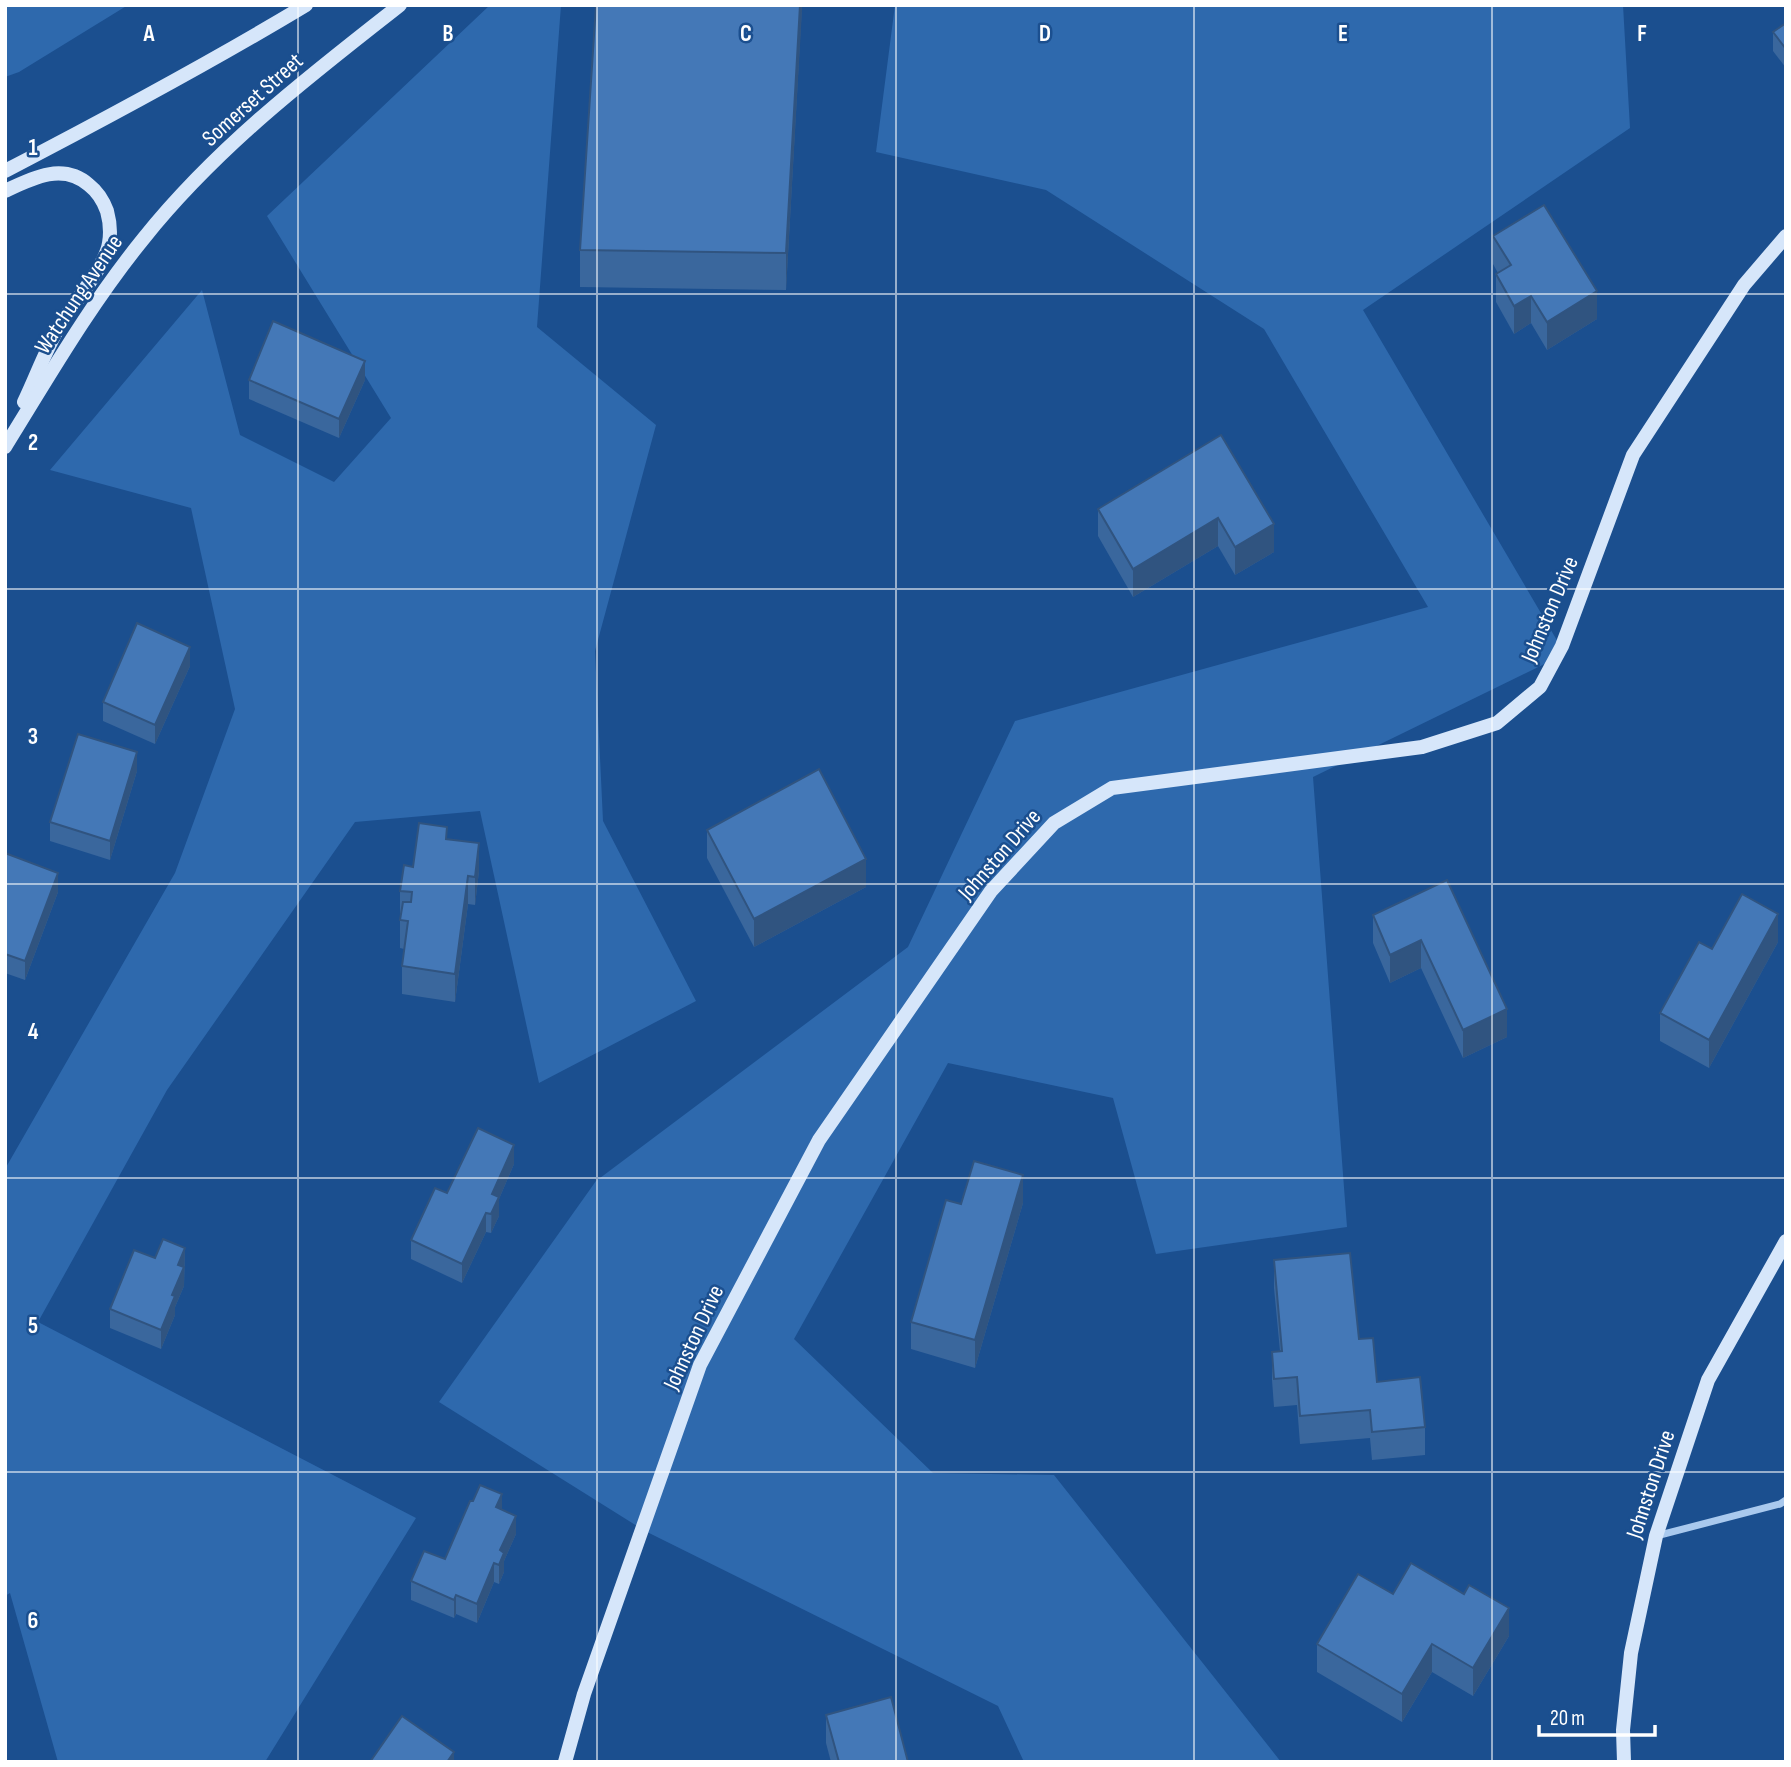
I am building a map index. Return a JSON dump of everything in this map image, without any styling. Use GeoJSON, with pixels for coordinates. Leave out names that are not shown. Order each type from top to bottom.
{"type":"FeatureCollection","features":[{"type":"Feature","properties":{"kind":"street","name":"Somerset Street"},"geometry":{"type":"LineString","coordinates":[[5,171],[112,116],[244,43],[306,5]]}},
{"type":"Feature","properties":{"kind":"street","name":"Somerset Street"},"geometry":{"type":"LineString","coordinates":[[144,238],[192,184],[230,147],[283,99],[400,5]]}},
{"type":"Feature","properties":{"kind":"street"},"geometry":{"type":"LineString","coordinates":[[5,191],[32,178],[51,173],[82,178],[98,192],[110,225],[109,245],[102,261],[60,326],[5,442]]}},
{"type":"Feature","properties":{"kind":"street","name":"Johnston Drive"},"geometry":{"type":"LineString","coordinates":[[565,1762],[584,1694],[701,1365],[819,1140],[991,891],[1054,823],[1112,788],[1422,747],[1497,723],[1540,687],[1562,646],[1633,455],[1744,285],[1786,236]]}},
{"type":"Feature","properties":{"kind":"street","name":"Watchung Avenue"},"geometry":{"type":"LineString","coordinates":[[5,447],[77,331],[144,238]]}},
{"type":"Feature","properties":{"kind":"street","name":"Johnston Drive"},"geometry":{"type":"LineString","coordinates":[[1624,1762],[1623,1730],[1631,1653],[1656,1536],[1708,1380],[1786,1241]]}},
{"type":"Feature","properties":{"kind":"street"},"geometry":{"type":"LineString","coordinates":[[1656,1536],[1780,1504],[1786,1500]]}},
{"type":"Feature","properties":{"kind":"shaded area"},"geometry":{"type":"Polygon","coordinates":[[[5,5],[128,5],[19,72],[5,77],[5,5]]]}},
{"type":"Feature","properties":{"kind":"shaded area"},"geometry":{"type":"Polygon","coordinates":[[[490,5],[561,5],[537,327],[656,425],[595,651],[603,821],[696,1001],[539,1083],[480,811],[355,822],[167,1090],[38,1322],[416,1518],[265,1762],[58,1762],[10,1593],[5,1596],[5,1169],[175,873],[235,709],[191,508],[50,470],[202,290],[240,435],[334,482],[391,418],[267,216],[490,5]]]}},
{"type":"Feature","properties":{"kind":"shaded area"},"geometry":{"type":"Polygon","coordinates":[[[895,5],[1623,5],[1630,128],[1363,310],[1565,654],[1313,777],[1347,1227],[1156,1254],[1113,1098],[948,1063],[794,1339],[933,1473],[1054,1475],[1281,1762],[1024,1762],[998,1706],[645,1531],[439,1402],[596,1181],[908,947],[1015,721],[1428,607],[1264,329],[1046,190],[876,152],[895,5]]]}},
{"type":"Feature","properties":{"kind":"building"},"geometry":{"type":"Polygon","coordinates":[[[596,5],[800,5],[786,253],[580,250],[596,5]]]}},
{"type":"Feature","properties":{"kind":"building"},"geometry":{"type":"Polygon","coordinates":[[[1786,23],[1786,49],[1773,32],[1786,23]]]}},
{"type":"Feature","properties":{"kind":"building"},"geometry":{"type":"Polygon","coordinates":[[[1544,205],[1597,291],[1547,322],[1531,296],[1514,306],[1496,274],[1511,265],[1493,236],[1544,205]]]}},
{"type":"Feature","properties":{"kind":"building"},"geometry":{"type":"Polygon","coordinates":[[[273,321],[365,361],[339,419],[249,380],[273,321]]]}},
{"type":"Feature","properties":{"kind":"building"},"geometry":{"type":"Polygon","coordinates":[[[1221,435],[1274,524],[1235,547],[1218,518],[1133,569],[1098,509],[1221,435]]]}},
{"type":"Feature","properties":{"kind":"building"},"geometry":{"type":"Polygon","coordinates":[[[137,623],[190,647],[155,725],[103,702],[137,623]]]}},
{"type":"Feature","properties":{"kind":"building"},"geometry":{"type":"Polygon","coordinates":[[[78,734],[137,752],[110,841],[50,822],[78,734]]]}},
{"type":"Feature","properties":{"kind":"building"},"geometry":{"type":"Polygon","coordinates":[[[819,769],[866,859],[754,919],[707,830],[819,769]]]}},
{"type":"Feature","properties":{"kind":"building"},"geometry":{"type":"Polygon","coordinates":[[[419,823],[447,827],[446,839],[479,843],[475,877],[468,876],[455,974],[402,966],[408,921],[400,920],[403,902],[411,902],[412,892],[400,891],[404,865],[413,867],[419,823]]]}},
{"type":"Feature","properties":{"kind":"building"},"geometry":{"type":"Polygon","coordinates":[[[5,853],[58,873],[25,961],[5,954],[5,853]]]}},
{"type":"Feature","properties":{"kind":"building"},"geometry":{"type":"Polygon","coordinates":[[[1447,880],[1507,1009],[1463,1030],[1421,940],[1390,955],[1373,915],[1447,880]]]}},
{"type":"Feature","properties":{"kind":"building"},"geometry":{"type":"Polygon","coordinates":[[[1742,894],[1778,914],[1709,1040],[1660,1013],[1699,942],[1712,949],[1742,894]]]}},
{"type":"Feature","properties":{"kind":"building"},"geometry":{"type":"Polygon","coordinates":[[[478,1128],[514,1145],[492,1194],[499,1197],[491,1214],[486,1213],[462,1264],[411,1240],[435,1188],[447,1193],[478,1128]]]}},
{"type":"Feature","properties":{"kind":"building"},"geometry":{"type":"Polygon","coordinates":[[[974,1161],[1023,1175],[975,1340],[911,1322],[946,1200],[961,1204],[974,1161]]]}},
{"type":"Feature","properties":{"kind":"building"},"geometry":{"type":"Polygon","coordinates":[[[163,1239],[185,1248],[178,1265],[184,1267],[161,1330],[110,1309],[134,1250],[155,1258],[163,1239]]]}},
{"type":"Feature","properties":{"kind":"building"},"geometry":{"type":"Polygon","coordinates":[[[1350,1253],[1359,1339],[1373,1338],[1377,1382],[1420,1377],[1425,1427],[1372,1432],[1370,1410],[1300,1416],[1297,1377],[1274,1379],[1272,1352],[1282,1351],[1274,1260],[1350,1253]]]}},
{"type":"Feature","properties":{"kind":"building"},"geometry":{"type":"Polygon","coordinates":[[[480,1485],[502,1494],[496,1507],[516,1516],[500,1550],[504,1553],[499,1565],[494,1563],[477,1604],[456,1595],[454,1600],[411,1581],[424,1551],[445,1559],[470,1501],[473,1501],[480,1485]]]}},
{"type":"Feature","properties":{"kind":"building"},"geometry":{"type":"Polygon","coordinates":[[[1411,1563],[1464,1594],[1469,1585],[1509,1608],[1473,1668],[1432,1644],[1402,1694],[1317,1644],[1358,1574],[1393,1594],[1411,1563]]]}},
{"type":"Feature","properties":{"kind":"building"},"geometry":{"type":"Polygon","coordinates":[[[891,1697],[908,1762],[839,1762],[826,1715],[891,1697]]]}},
{"type":"Feature","properties":{"kind":"building"},"geometry":{"type":"Polygon","coordinates":[[[402,1716],[454,1752],[447,1762],[370,1762],[402,1716]]]}}]}
